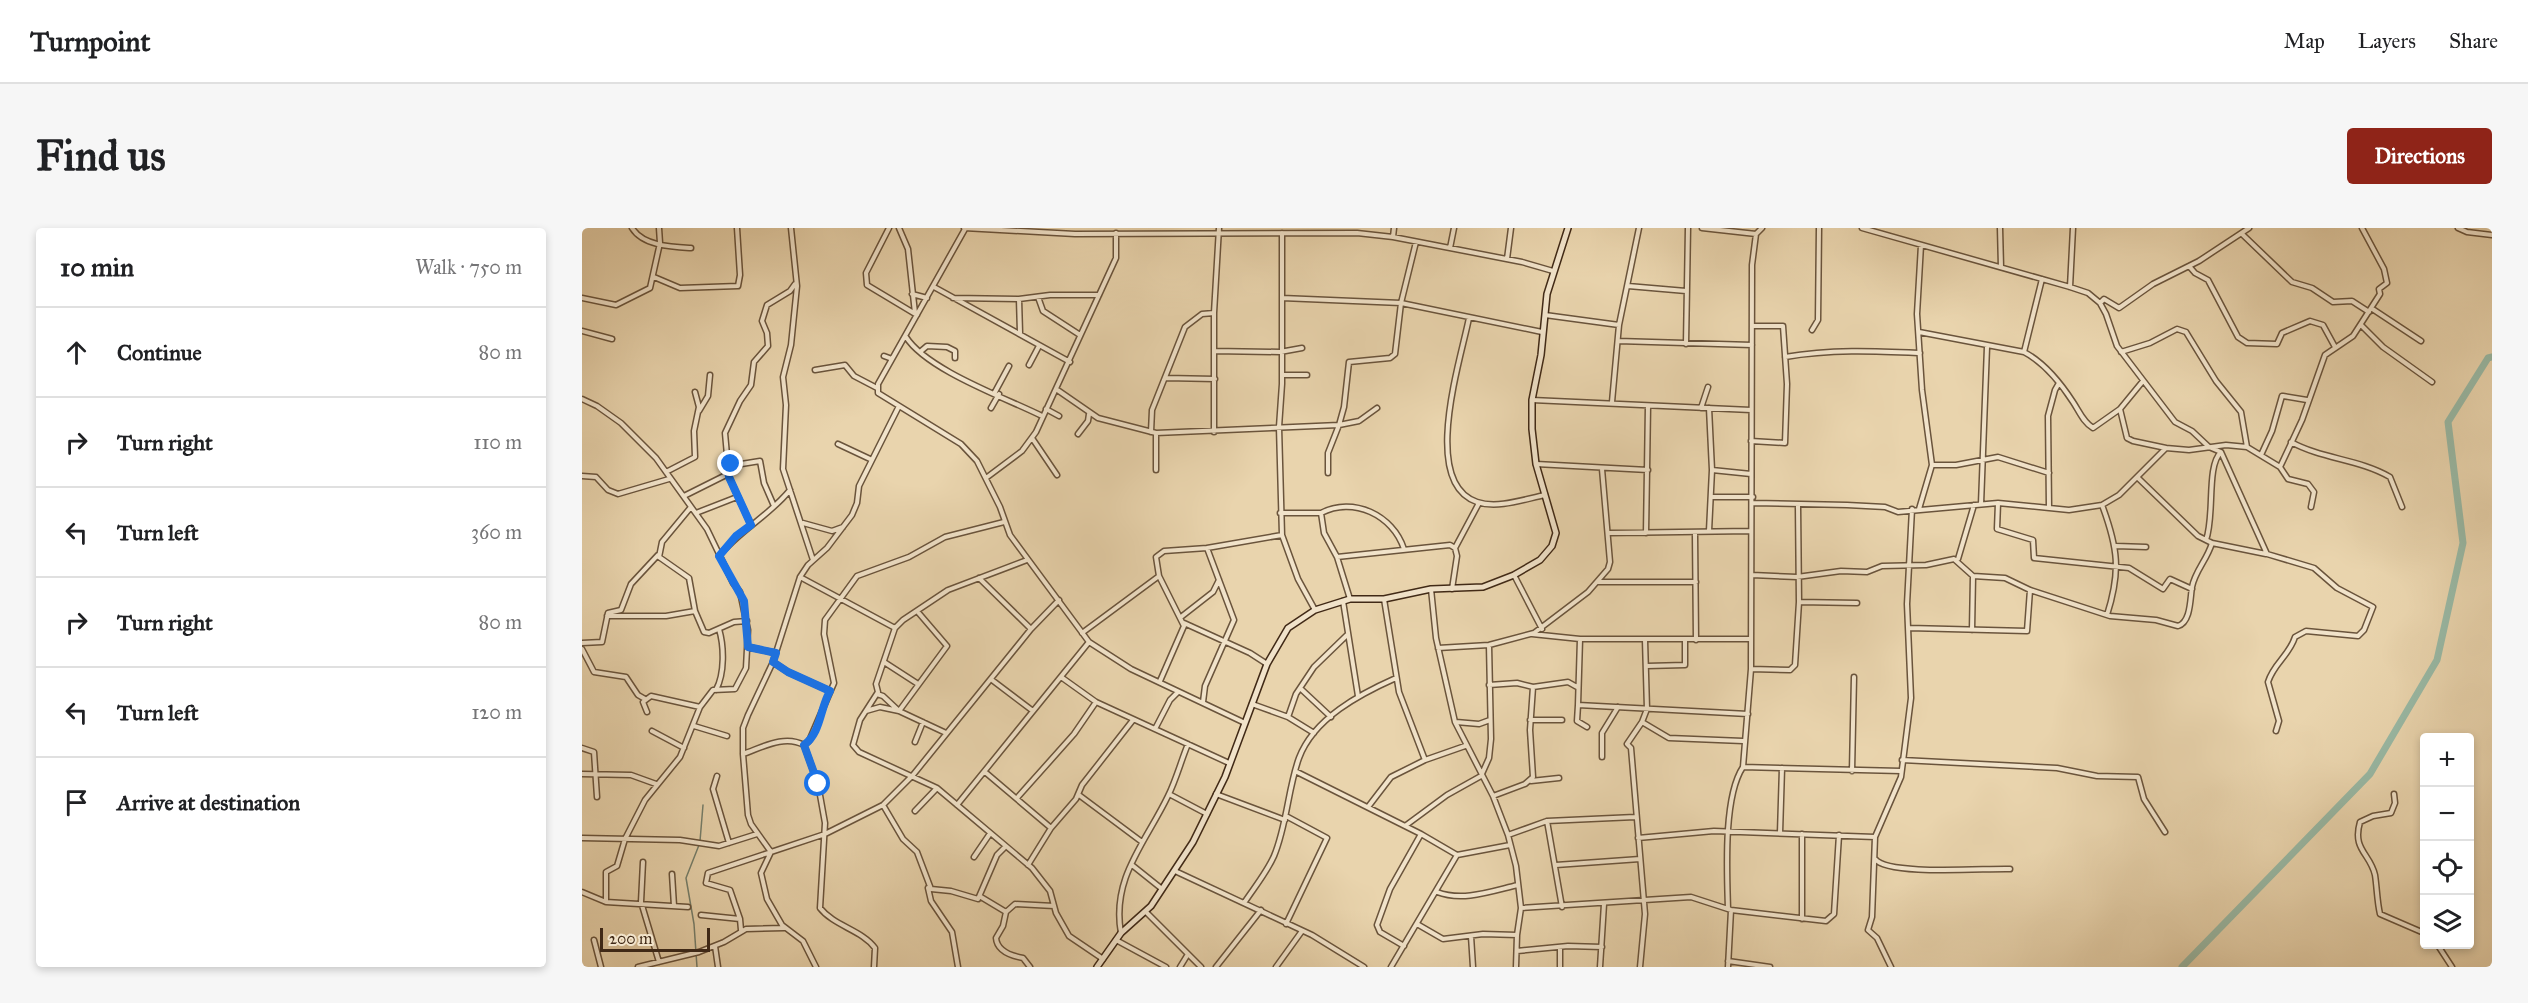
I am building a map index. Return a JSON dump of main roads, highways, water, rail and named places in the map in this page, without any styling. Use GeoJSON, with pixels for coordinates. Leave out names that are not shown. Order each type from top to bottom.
{"type":"FeatureCollection","features":[{"type":"Feature","properties":{"kind":"waterway"},"geometry":{"type":"LineString","coordinates":[[2182,967],[2370,774],[2437,660],[2463,543],[2448,422],[2488,358],[2492,357]]}},
{"type":"Feature","properties":{"kind":"waterway"},"geometry":{"type":"LineString","coordinates":[[700,841],[703,805]]}},
{"type":"Feature","properties":{"kind":"waterway"},"geometry":{"type":"LineString","coordinates":[[697,967],[694,924],[686,878],[699,845]]}}]}
